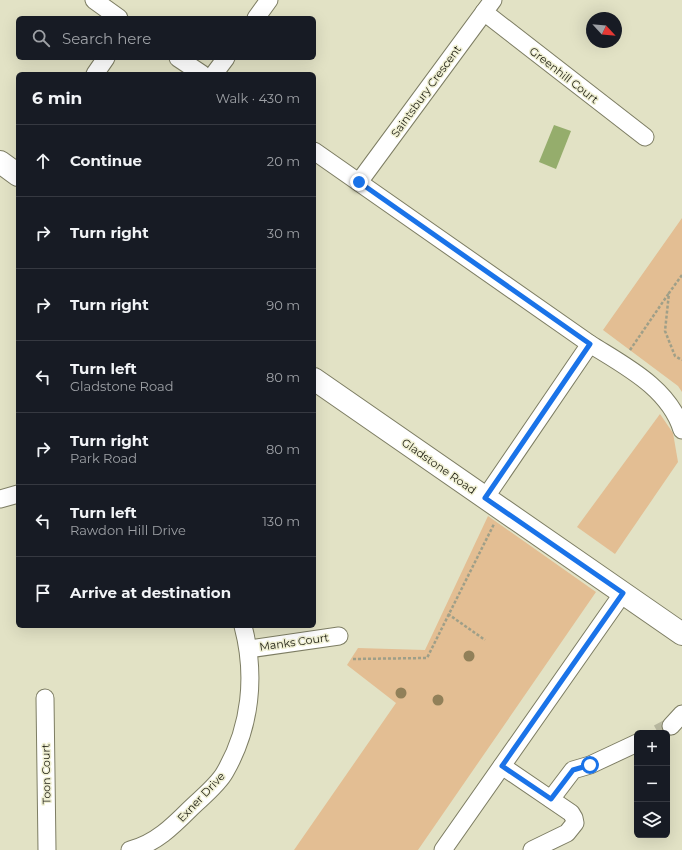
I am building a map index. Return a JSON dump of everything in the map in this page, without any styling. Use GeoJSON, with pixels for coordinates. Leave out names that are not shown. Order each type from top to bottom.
{"type":"FeatureCollection","features":[{"type":"Feature","properties":{"kind":"main road"},"geometry":{"type":"LineString","coordinates":[[0,162],[16,174]]}},
{"type":"Feature","properties":{"kind":"main road","name":"Gladstone Road"},"geometry":{"type":"LineString","coordinates":[[316,380],[682,634]]}},
{"type":"Feature","properties":{"kind":"street"},"geometry":{"type":"LineString","coordinates":[[94,0],[116,16]]}},
{"type":"Feature","properties":{"kind":"street"},"geometry":{"type":"LineString","coordinates":[[257,16],[269,0]]}},
{"type":"Feature","properties":{"kind":"street","name":"Greenhill Court"},"geometry":{"type":"LineString","coordinates":[[488,6],[645,137]]}},
{"type":"Feature","properties":{"kind":"street","name":"Saintsbury Crescent"},"geometry":{"type":"LineString","coordinates":[[359,182],[488,6]]}},
{"type":"Feature","properties":{"kind":"street"},"geometry":{"type":"LineString","coordinates":[[96,72],[105,60]]}},
{"type":"Feature","properties":{"kind":"street"},"geometry":{"type":"LineString","coordinates":[[181,60],[199,72]]}},
{"type":"Feature","properties":{"kind":"street"},"geometry":{"type":"LineString","coordinates":[[216,72],[224,60]]}},
{"type":"Feature","properties":{"kind":"street"},"geometry":{"type":"LineString","coordinates":[[316,152],[661,393],[679,420],[682,430]]}},
{"type":"Feature","properties":{"kind":"street"},"geometry":{"type":"LineString","coordinates":[[485,498],[590,344]]}},
{"type":"Feature","properties":{"kind":"street"},"geometry":{"type":"LineString","coordinates":[[0,499],[16,495]]}},
{"type":"Feature","properties":{"kind":"street"},"geometry":{"type":"LineString","coordinates":[[443,850],[623,593]]}},
{"type":"Feature","properties":{"kind":"street","name":"Exner Drive"},"geometry":{"type":"LineString","coordinates":[[130,850],[167,833],[225,774],[238,744],[249,710],[251,678],[249,648],[244,628]]}},
{"type":"Feature","properties":{"kind":"street","name":"Manks Court"},"geometry":{"type":"LineString","coordinates":[[249,648],[339,636]]}},
{"type":"Feature","properties":{"kind":"street","name":"Toon Court"},"geometry":{"type":"LineString","coordinates":[[46,698],[47,850]]}},
{"type":"Feature","properties":{"kind":"street"},"geometry":{"type":"LineString","coordinates":[[551,799],[573,770],[590,765],[634,744]]}},
{"type":"Feature","properties":{"kind":"street"},"geometry":{"type":"LineString","coordinates":[[502,766],[571,813],[574,818],[575,823],[567,833],[532,850]]}},
{"type":"Feature","properties":{"kind":"path"},"geometry":{"type":"LineString","coordinates":[[621,364],[682,275]]}},
{"type":"Feature","properties":{"kind":"path"},"geometry":{"type":"LineString","coordinates":[[669,293],[665,331],[675,356],[682,360]]}},
{"type":"Feature","properties":{"kind":"path"},"geometry":{"type":"LineString","coordinates":[[353,659],[427,658],[495,521]]}},
{"type":"Feature","properties":{"kind":"path"},"geometry":{"type":"LineString","coordinates":[[448,614],[485,640]]}},
{"type":"Feature","properties":{"kind":"shaded area"},"geometry":{"type":"Polygon","coordinates":[[[682,218],[682,392],[678,386],[603,330],[682,218]]]}},
{"type":"Feature","properties":{"kind":"shaded area"},"geometry":{"type":"Polygon","coordinates":[[[660,414],[673,433],[678,462],[615,554],[577,527],[660,414]]]}},
{"type":"Feature","properties":{"kind":"shaded area"},"geometry":{"type":"Polygon","coordinates":[[[488,516],[596,592],[418,850],[294,850],[396,703],[347,665],[358,648],[425,650],[488,516]]]}},
{"type":"Feature","properties":{"kind":"building"},"geometry":{"type":"Polygon","coordinates":[[[554,125],[571,131],[556,169],[539,162],[554,125]]]}},
{"type":"Feature","properties":{"kind":"tunnel"},"geometry":{"type":"LineString","coordinates":[[664,730],[671,726]]}},
{"type":"Feature","properties":{"kind":"route"},"geometry":{"type":"LineString","coordinates":[[359,182],[590,344],[485,498],[623,593],[502,766],[551,799],[573,770],[590,765]]}}]}
